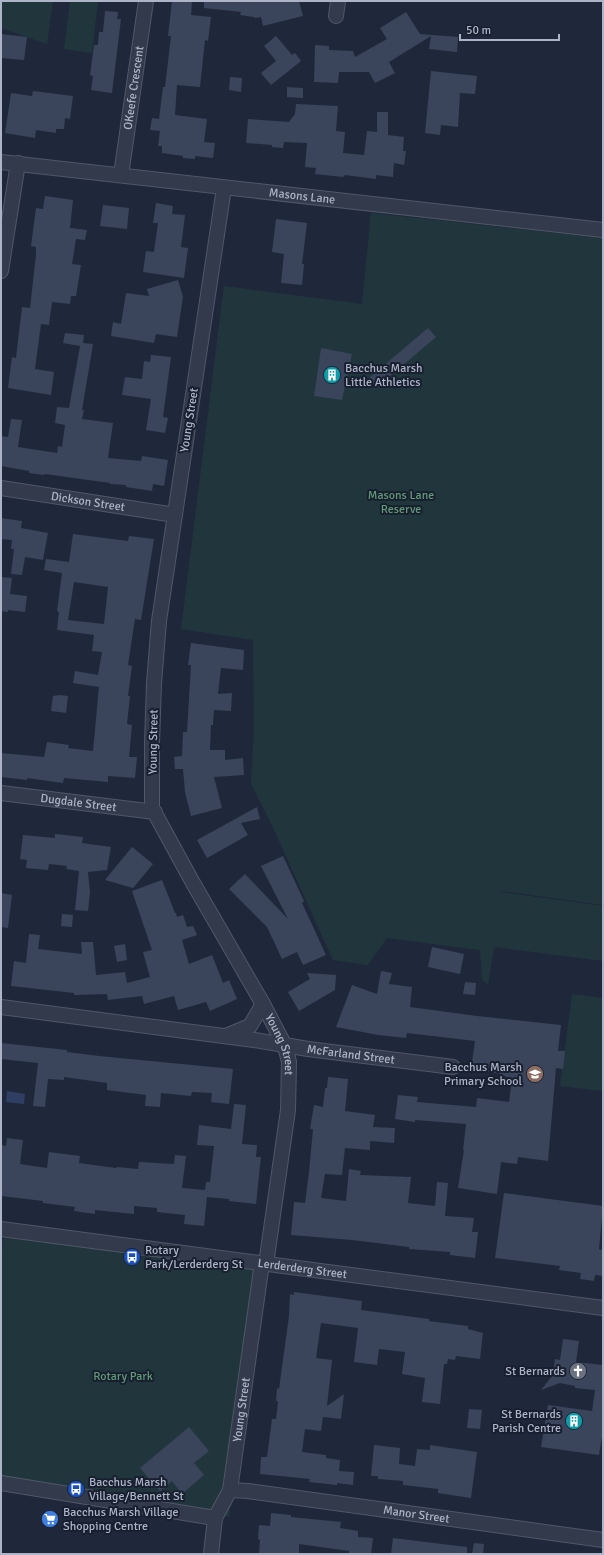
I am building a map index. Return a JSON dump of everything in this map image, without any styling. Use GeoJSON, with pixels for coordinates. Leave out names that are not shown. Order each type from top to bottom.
{"type":"FeatureCollection","features":[{"type":"Feature","properties":{"kind":"street","name":"OKeefe Crescent"},"geometry":{"type":"LineString","coordinates":[[121,175],[146,1]]}},
{"type":"Feature","properties":{"kind":"street"},"geometry":{"type":"LineString","coordinates":[[336,16],[338,1]]}},
{"type":"Feature","properties":{"kind":"street","name":"Masons Lane"},"geometry":{"type":"LineString","coordinates":[[1,162],[603,230]]}},
{"type":"Feature","properties":{"kind":"street"},"geometry":{"type":"LineString","coordinates":[[1,271],[18,163]]}},
{"type":"Feature","properties":{"kind":"street","name":"Young Street"},"geometry":{"type":"LineString","coordinates":[[211,1554],[216,1518],[230,1490],[288,1110],[290,1070],[286,1046],[152,808],[154,683],[159,621],[224,188]]}},
{"type":"Feature","properties":{"kind":"street","name":"Dickson Street"},"geometry":{"type":"LineString","coordinates":[[1,488],[175,515]]}},
{"type":"Feature","properties":{"kind":"street","name":"Dugdale Street"},"geometry":{"type":"LineString","coordinates":[[1,793],[155,812]]}},
{"type":"Feature","properties":{"kind":"street","name":"McFarland Street"},"geometry":{"type":"LineString","coordinates":[[226,1036],[250,1026],[263,1004]]}},
{"type":"Feature","properties":{"kind":"street","name":"McFarland Street"},"geometry":{"type":"LineString","coordinates":[[1,1007],[453,1067]]}},
{"type":"Feature","properties":{"kind":"street","name":"Lerderderg Street"},"geometry":{"type":"LineString","coordinates":[[1,1229],[603,1308]]}},
{"type":"Feature","properties":{"kind":"street"},"geometry":{"type":"LineString","coordinates":[[1,1483],[216,1518]]}},
{"type":"Feature","properties":{"kind":"street","name":"Manor Street"},"geometry":{"type":"LineString","coordinates":[[230,1490],[248,1491],[603,1540]]}},
{"type":"Feature","properties":{"kind":"green space"},"geometry":{"type":"Polygon","coordinates":[[[1,1],[53,1],[47,44],[1,28],[1,1]]]}},
{"type":"Feature","properties":{"kind":"green space"},"geometry":{"type":"Polygon","coordinates":[[[70,1],[98,1],[92,53],[64,49],[70,1]]]}},
{"type":"Feature","properties":{"kind":"green space","name":"Masons Lane Reserve"},"geometry":{"type":"Polygon","coordinates":[[[371,213],[603,238],[603,905],[501,892],[603,906],[603,961],[494,947],[488,985],[482,979],[480,950],[387,938],[368,965],[333,960],[270,821],[251,784],[254,730],[253,640],[181,629],[224,286],[362,304],[371,213]]]}},
{"type":"Feature","properties":{"kind":"green space"},"geometry":{"type":"Polygon","coordinates":[[[572,994],[603,998],[603,1091],[560,1086],[572,994]]]}},
{"type":"Feature","properties":{"kind":"green space","name":"Rotary Park"},"geometry":{"type":"Polygon","coordinates":[[[3,1238],[259,1265],[229,1517],[1,1485],[1,1263],[3,1238]]]}},
{"type":"Feature","properties":{"kind":"water"},"geometry":{"type":"Polygon","coordinates":[[[7,1091],[25,1094],[24,1104],[6,1102],[7,1091]]]}},
{"type":"Feature","properties":{"kind":"building"},"geometry":{"type":"Polygon","coordinates":[[[172,1],[192,2],[191,15],[211,17],[208,41],[205,40],[200,87],[177,85],[175,115],[207,119],[204,142],[215,143],[213,158],[195,156],[195,159],[183,158],[183,156],[162,153],[162,146],[158,146],[160,131],[150,130],[152,118],[159,119],[163,87],[165,87],[171,36],[168,36],[172,1]]]}},
{"type":"Feature","properties":{"kind":"building"},"geometry":{"type":"Polygon","coordinates":[[[204,1],[299,1],[303,16],[263,26],[261,17],[255,18],[240,15],[241,12],[204,8],[204,1]]]}},
{"type":"Feature","properties":{"kind":"building"},"geometry":{"type":"Polygon","coordinates":[[[105,11],[118,12],[117,19],[121,19],[112,93],[91,90],[93,76],[90,75],[94,45],[98,45],[99,32],[103,32],[105,11]]]}},
{"type":"Feature","properties":{"kind":"building"},"geometry":{"type":"Polygon","coordinates":[[[406,12],[420,34],[458,37],[457,52],[429,49],[431,36],[389,62],[395,73],[375,83],[369,72],[339,72],[338,83],[314,82],[315,45],[329,46],[329,50],[353,51],[355,57],[387,39],[380,28],[406,12]]]}},
{"type":"Feature","properties":{"kind":"building"},"geometry":{"type":"Polygon","coordinates":[[[1,34],[27,37],[24,60],[1,58],[1,34]]]}},
{"type":"Feature","properties":{"kind":"building"},"geometry":{"type":"Polygon","coordinates":[[[276,36],[292,55],[295,53],[301,61],[271,85],[261,73],[276,61],[264,46],[276,36]]]}},
{"type":"Feature","properties":{"kind":"building"},"geometry":{"type":"Polygon","coordinates":[[[431,71],[477,76],[475,94],[460,93],[458,127],[441,125],[440,135],[425,133],[431,71]]]}},
{"type":"Feature","properties":{"kind":"building"},"geometry":{"type":"Polygon","coordinates":[[[230,77],[242,78],[241,92],[229,90],[230,77]]]}},
{"type":"Feature","properties":{"kind":"building"},"geometry":{"type":"Polygon","coordinates":[[[287,87],[303,88],[303,98],[287,97],[287,87]]]}},
{"type":"Feature","properties":{"kind":"building"},"geometry":{"type":"Polygon","coordinates":[[[33,91],[73,96],[70,119],[65,118],[64,129],[56,129],[56,133],[36,130],[35,138],[5,133],[11,93],[32,96],[33,91]]]}},
{"type":"Feature","properties":{"kind":"building"},"geometry":{"type":"Polygon","coordinates":[[[296,104],[338,106],[336,131],[345,132],[343,153],[364,155],[367,131],[377,132],[377,112],[388,112],[388,135],[404,137],[403,151],[406,151],[404,165],[394,163],[393,177],[376,175],[376,179],[345,175],[343,177],[315,174],[316,168],[305,167],[307,143],[284,142],[283,148],[272,147],[272,145],[246,143],[248,119],[289,122],[295,114],[296,104]]]}},
{"type":"Feature","properties":{"kind":"building"},"geometry":{"type":"Polygon","coordinates":[[[45,196],[73,200],[70,228],[87,230],[85,240],[76,239],[72,264],[81,265],[76,296],[71,296],[70,304],[52,302],[49,325],[41,324],[35,369],[54,372],[51,395],[8,388],[12,357],[16,358],[22,307],[30,308],[36,255],[36,247],[31,246],[36,208],[43,209],[45,196]]]}},
{"type":"Feature","properties":{"kind":"building"},"geometry":{"type":"Polygon","coordinates":[[[156,203],[173,206],[172,214],[185,215],[181,247],[188,248],[184,278],[143,272],[146,251],[154,252],[158,223],[153,223],[156,203]]]}},
{"type":"Feature","properties":{"kind":"building"},"geometry":{"type":"Polygon","coordinates":[[[103,205],[129,208],[127,229],[100,226],[103,205]]]}},
{"type":"Feature","properties":{"kind":"building"},"geometry":{"type":"Polygon","coordinates":[[[276,219],[307,223],[302,264],[304,264],[302,285],[281,283],[284,254],[272,252],[276,219]]]}},
{"type":"Feature","properties":{"kind":"building"},"geometry":{"type":"Polygon","coordinates":[[[178,280],[183,297],[177,337],[156,334],[154,343],[111,336],[113,322],[121,324],[126,293],[149,296],[147,289],[178,280]]]}},
{"type":"Feature","properties":{"kind":"building"},"geometry":{"type":"Polygon","coordinates":[[[428,328],[436,337],[376,388],[368,379],[428,328]]]}},
{"type":"Feature","properties":{"kind":"building"},"geometry":{"type":"Polygon","coordinates":[[[65,333],[84,335],[83,343],[93,344],[82,410],[84,410],[82,419],[113,423],[108,458],[141,461],[142,456],[168,460],[164,486],[153,484],[152,491],[126,487],[126,485],[29,473],[29,471],[1,466],[1,436],[8,437],[11,419],[22,420],[18,447],[57,453],[58,446],[62,447],[65,425],[55,423],[57,407],[69,408],[80,346],[63,343],[65,333]]]}},
{"type":"Feature","properties":{"kind":"building","name":"Bacchus Marsh Little Athletics"},"geometry":{"type":"Polygon","coordinates":[[[321,348],[352,354],[342,400],[314,396],[321,348]]]}},
{"type":"Feature","properties":{"kind":"building"},"geometry":{"type":"Polygon","coordinates":[[[151,355],[171,357],[163,417],[168,418],[165,433],[146,430],[151,399],[122,395],[125,377],[142,379],[144,361],[150,362],[151,355]]]}},
{"type":"Feature","properties":{"kind":"building"},"geometry":{"type":"Polygon","coordinates":[[[1,518],[22,521],[21,528],[48,533],[43,560],[25,557],[22,575],[11,574],[14,549],[11,549],[12,540],[1,539],[1,518]]]}},
{"type":"Feature","properties":{"kind":"building"},"geometry":{"type":"Polygon","coordinates":[[[73,534],[128,541],[129,536],[154,539],[141,620],[135,619],[128,665],[132,666],[128,696],[130,696],[127,724],[132,725],[129,757],[137,757],[135,778],[108,776],[108,782],[64,778],[63,783],[27,778],[27,780],[1,777],[1,753],[44,757],[47,742],[69,745],[68,748],[93,751],[99,687],[73,683],[75,671],[98,675],[102,652],[92,651],[94,635],[57,630],[59,612],[57,611],[62,573],[44,570],[46,559],[69,562],[73,534]],[[74,582],[68,620],[104,624],[108,587],[74,582]]]}},
{"type":"Feature","properties":{"kind":"building"},"geometry":{"type":"Polygon","coordinates":[[[1,577],[12,578],[10,594],[27,596],[25,612],[8,610],[8,612],[1,611],[1,577]]]}},
{"type":"Feature","properties":{"kind":"building"},"geometry":{"type":"Polygon","coordinates":[[[191,643],[244,650],[243,670],[221,668],[218,694],[232,693],[231,711],[214,710],[213,725],[211,725],[210,750],[225,750],[225,760],[243,758],[244,775],[214,777],[222,808],[191,816],[185,792],[183,769],[175,769],[174,757],[182,756],[183,732],[187,732],[191,665],[188,665],[191,643]]]}},
{"type":"Feature","properties":{"kind":"building"},"geometry":{"type":"Polygon","coordinates":[[[53,696],[68,696],[66,713],[51,711],[53,696]]]}},
{"type":"Feature","properties":{"kind":"building"},"geometry":{"type":"Polygon","coordinates":[[[257,807],[260,819],[241,823],[248,835],[207,858],[197,840],[257,807]]]}},
{"type":"Feature","properties":{"kind":"building"},"geometry":{"type":"Polygon","coordinates":[[[55,834],[83,837],[82,843],[111,847],[107,870],[88,872],[90,893],[88,911],[75,910],[79,871],[66,869],[67,866],[49,864],[48,870],[26,868],[27,860],[20,859],[23,835],[55,838],[55,834]]]}},
{"type":"Feature","properties":{"kind":"building"},"geometry":{"type":"Polygon","coordinates":[[[132,847],[153,864],[133,888],[105,880],[132,847]]]}},
{"type":"Feature","properties":{"kind":"building"},"geometry":{"type":"Polygon","coordinates":[[[283,856],[304,901],[302,903],[326,955],[303,965],[297,952],[282,959],[267,927],[229,889],[245,874],[288,919],[261,866],[283,856]]]}},
{"type":"Feature","properties":{"kind":"building"},"geometry":{"type":"Polygon","coordinates":[[[162,880],[177,917],[183,915],[187,927],[193,926],[197,935],[182,940],[189,964],[212,955],[223,983],[229,980],[237,999],[210,1011],[206,1002],[178,1010],[174,996],[144,1004],[142,996],[108,1000],[107,994],[74,995],[74,993],[11,986],[14,961],[26,963],[29,934],[40,935],[38,949],[82,954],[81,942],[93,942],[96,975],[125,972],[127,983],[150,977],[143,952],[152,950],[132,891],[162,880]]]}},
{"type":"Feature","properties":{"kind":"building"},"geometry":{"type":"Polygon","coordinates":[[[1,893],[12,895],[8,928],[1,927],[1,893]]]}},
{"type":"Feature","properties":{"kind":"building"},"geometry":{"type":"Polygon","coordinates":[[[62,914],[73,915],[72,927],[61,926],[62,914]]]}},
{"type":"Feature","properties":{"kind":"building"},"geometry":{"type":"Polygon","coordinates":[[[125,944],[127,960],[117,962],[114,946],[125,944]]]}},
{"type":"Feature","properties":{"kind":"building"},"geometry":{"type":"Polygon","coordinates":[[[432,947],[464,954],[460,974],[428,967],[432,947]]]}},
{"type":"Feature","properties":{"kind":"building"},"geometry":{"type":"Polygon","coordinates":[[[381,971],[392,973],[389,984],[412,987],[410,1007],[561,1025],[558,1051],[565,1051],[563,1069],[556,1068],[548,1161],[518,1157],[517,1164],[501,1162],[497,1194],[458,1188],[464,1150],[466,1124],[415,1120],[415,1122],[395,1119],[398,1095],[418,1097],[417,1102],[476,1107],[477,1098],[509,1102],[512,1079],[497,1073],[471,1069],[475,1041],[407,1033],[406,1038],[378,1035],[336,1027],[352,985],[377,994],[381,971]]]}},
{"type":"Feature","properties":{"kind":"building"},"geometry":{"type":"Polygon","coordinates":[[[307,973],[336,975],[335,990],[299,1011],[288,992],[310,979],[307,973]]]}},
{"type":"Feature","properties":{"kind":"building"},"geometry":{"type":"Polygon","coordinates":[[[465,982],[476,983],[475,995],[463,994],[465,982]]]}},
{"type":"Feature","properties":{"kind":"building"},"geometry":{"type":"Polygon","coordinates":[[[1,1043],[67,1050],[67,1052],[99,1056],[233,1069],[229,1104],[211,1102],[212,1093],[192,1092],[191,1096],[161,1093],[160,1107],[145,1106],[146,1095],[107,1090],[107,1083],[64,1077],[64,1080],[48,1079],[45,1107],[33,1106],[38,1063],[1,1059],[1,1043]]]}},
{"type":"Feature","properties":{"kind":"building"},"geometry":{"type":"Polygon","coordinates":[[[328,1077],[348,1079],[345,1111],[375,1115],[373,1127],[395,1128],[394,1143],[370,1141],[370,1150],[345,1148],[342,1175],[325,1174],[321,1198],[346,1201],[349,1169],[361,1171],[360,1175],[411,1177],[408,1203],[435,1206],[437,1182],[448,1183],[445,1216],[474,1218],[472,1232],[478,1232],[475,1258],[450,1255],[450,1252],[409,1249],[409,1247],[352,1240],[291,1235],[294,1202],[305,1203],[313,1129],[310,1129],[314,1105],[323,1107],[328,1077]]]}},
{"type":"Feature","properties":{"kind":"building"},"geometry":{"type":"Polygon","coordinates":[[[234,1104],[246,1105],[242,1144],[257,1145],[256,1157],[261,1157],[256,1204],[207,1197],[204,1226],[184,1224],[185,1215],[157,1212],[157,1208],[134,1206],[134,1214],[95,1210],[95,1214],[74,1211],[75,1207],[43,1203],[43,1201],[1,1196],[1,1145],[6,1146],[7,1138],[23,1140],[20,1164],[47,1168],[49,1152],[80,1156],[79,1163],[116,1168],[138,1169],[139,1162],[174,1164],[175,1155],[186,1156],[182,1188],[205,1190],[206,1182],[210,1182],[214,1146],[197,1145],[199,1125],[231,1129],[234,1104]]]}},
{"type":"Feature","properties":{"kind":"building"},"geometry":{"type":"Polygon","coordinates":[[[504,1193],[603,1206],[599,1249],[603,1250],[603,1276],[595,1275],[594,1281],[580,1279],[581,1273],[559,1270],[560,1266],[495,1258],[504,1193]]]}},
{"type":"Feature","properties":{"kind":"building"},"geometry":{"type":"Polygon","coordinates":[[[294,1292],[362,1301],[361,1310],[468,1326],[468,1329],[483,1333],[480,1359],[456,1356],[455,1360],[448,1359],[447,1364],[444,1364],[440,1404],[422,1402],[425,1378],[402,1374],[405,1352],[379,1349],[377,1365],[354,1362],[358,1328],[321,1323],[316,1358],[332,1360],[327,1406],[344,1394],[341,1419],[323,1417],[321,1431],[305,1429],[302,1452],[326,1455],[326,1458],[340,1460],[339,1471],[354,1472],[353,1485],[309,1482],[310,1479],[260,1474],[261,1457],[267,1457],[272,1419],[276,1419],[278,1402],[276,1400],[277,1388],[279,1389],[289,1316],[290,1294],[294,1295],[294,1292]]]}},
{"type":"Feature","properties":{"kind":"building"},"geometry":{"type":"Polygon","coordinates":[[[563,1339],[579,1341],[576,1362],[603,1365],[603,1430],[599,1455],[541,1447],[548,1405],[592,1411],[595,1390],[575,1388],[575,1386],[560,1383],[541,1390],[553,1375],[555,1359],[560,1360],[563,1339]]]}},
{"type":"Feature","properties":{"kind":"building"},"geometry":{"type":"Polygon","coordinates":[[[469,1409],[482,1410],[480,1429],[467,1428],[469,1409]]]}},
{"type":"Feature","properties":{"kind":"building"},"geometry":{"type":"Polygon","coordinates":[[[189,1427],[209,1451],[194,1463],[204,1475],[182,1494],[172,1481],[160,1491],[140,1468],[189,1427]]]}},
{"type":"Feature","properties":{"kind":"building"},"geometry":{"type":"Polygon","coordinates":[[[374,1445],[400,1448],[399,1464],[415,1466],[417,1449],[430,1450],[430,1445],[477,1452],[471,1498],[438,1493],[438,1489],[403,1485],[403,1481],[378,1479],[378,1476],[371,1476],[374,1445]]]}},
{"type":"Feature","properties":{"kind":"building"},"geometry":{"type":"Polygon","coordinates":[[[271,1513],[291,1515],[291,1517],[341,1522],[340,1528],[358,1531],[358,1537],[373,1538],[371,1554],[349,1554],[349,1551],[299,1544],[299,1554],[259,1554],[259,1525],[270,1526],[271,1513]]]}},
{"type":"Feature","properties":{"kind":"building"},"geometry":{"type":"Polygon","coordinates":[[[393,1538],[467,1547],[467,1554],[391,1554],[393,1538]]]}},
{"type":"Feature","properties":{"kind":"building"},"geometry":{"type":"Polygon","coordinates":[[[474,1543],[484,1544],[483,1554],[472,1554],[474,1543]]]}},
{"type":"Feature","properties":{"kind":"place","name":"Bacchus Marsh Little Athletics"},"geometry":{"type":"Point","coordinates":[332,375]}},
{"type":"Feature","properties":{"kind":"place","name":"Bacchus Marsh Primary School"},"geometry":{"type":"Point","coordinates":[535,1074]}},
{"type":"Feature","properties":{"kind":"place","name":"Rotary Park/Lerderderg St"},"geometry":{"type":"Point","coordinates":[132,1257]}},
{"type":"Feature","properties":{"kind":"place","name":"St Bernards"},"geometry":{"type":"Point","coordinates":[578,1371]}},
{"type":"Feature","properties":{"kind":"place","name":"St Bernards Parish Centre"},"geometry":{"type":"Point","coordinates":[574,1421]}},
{"type":"Feature","properties":{"kind":"place","name":"Bacchus Marsh Village/Bennett St"},"geometry":{"type":"Point","coordinates":[76,1489]}},
{"type":"Feature","properties":{"kind":"place","name":"Bacchus Marsh Village Shopping Centre"},"geometry":{"type":"Point","coordinates":[50,1519]}}]}
